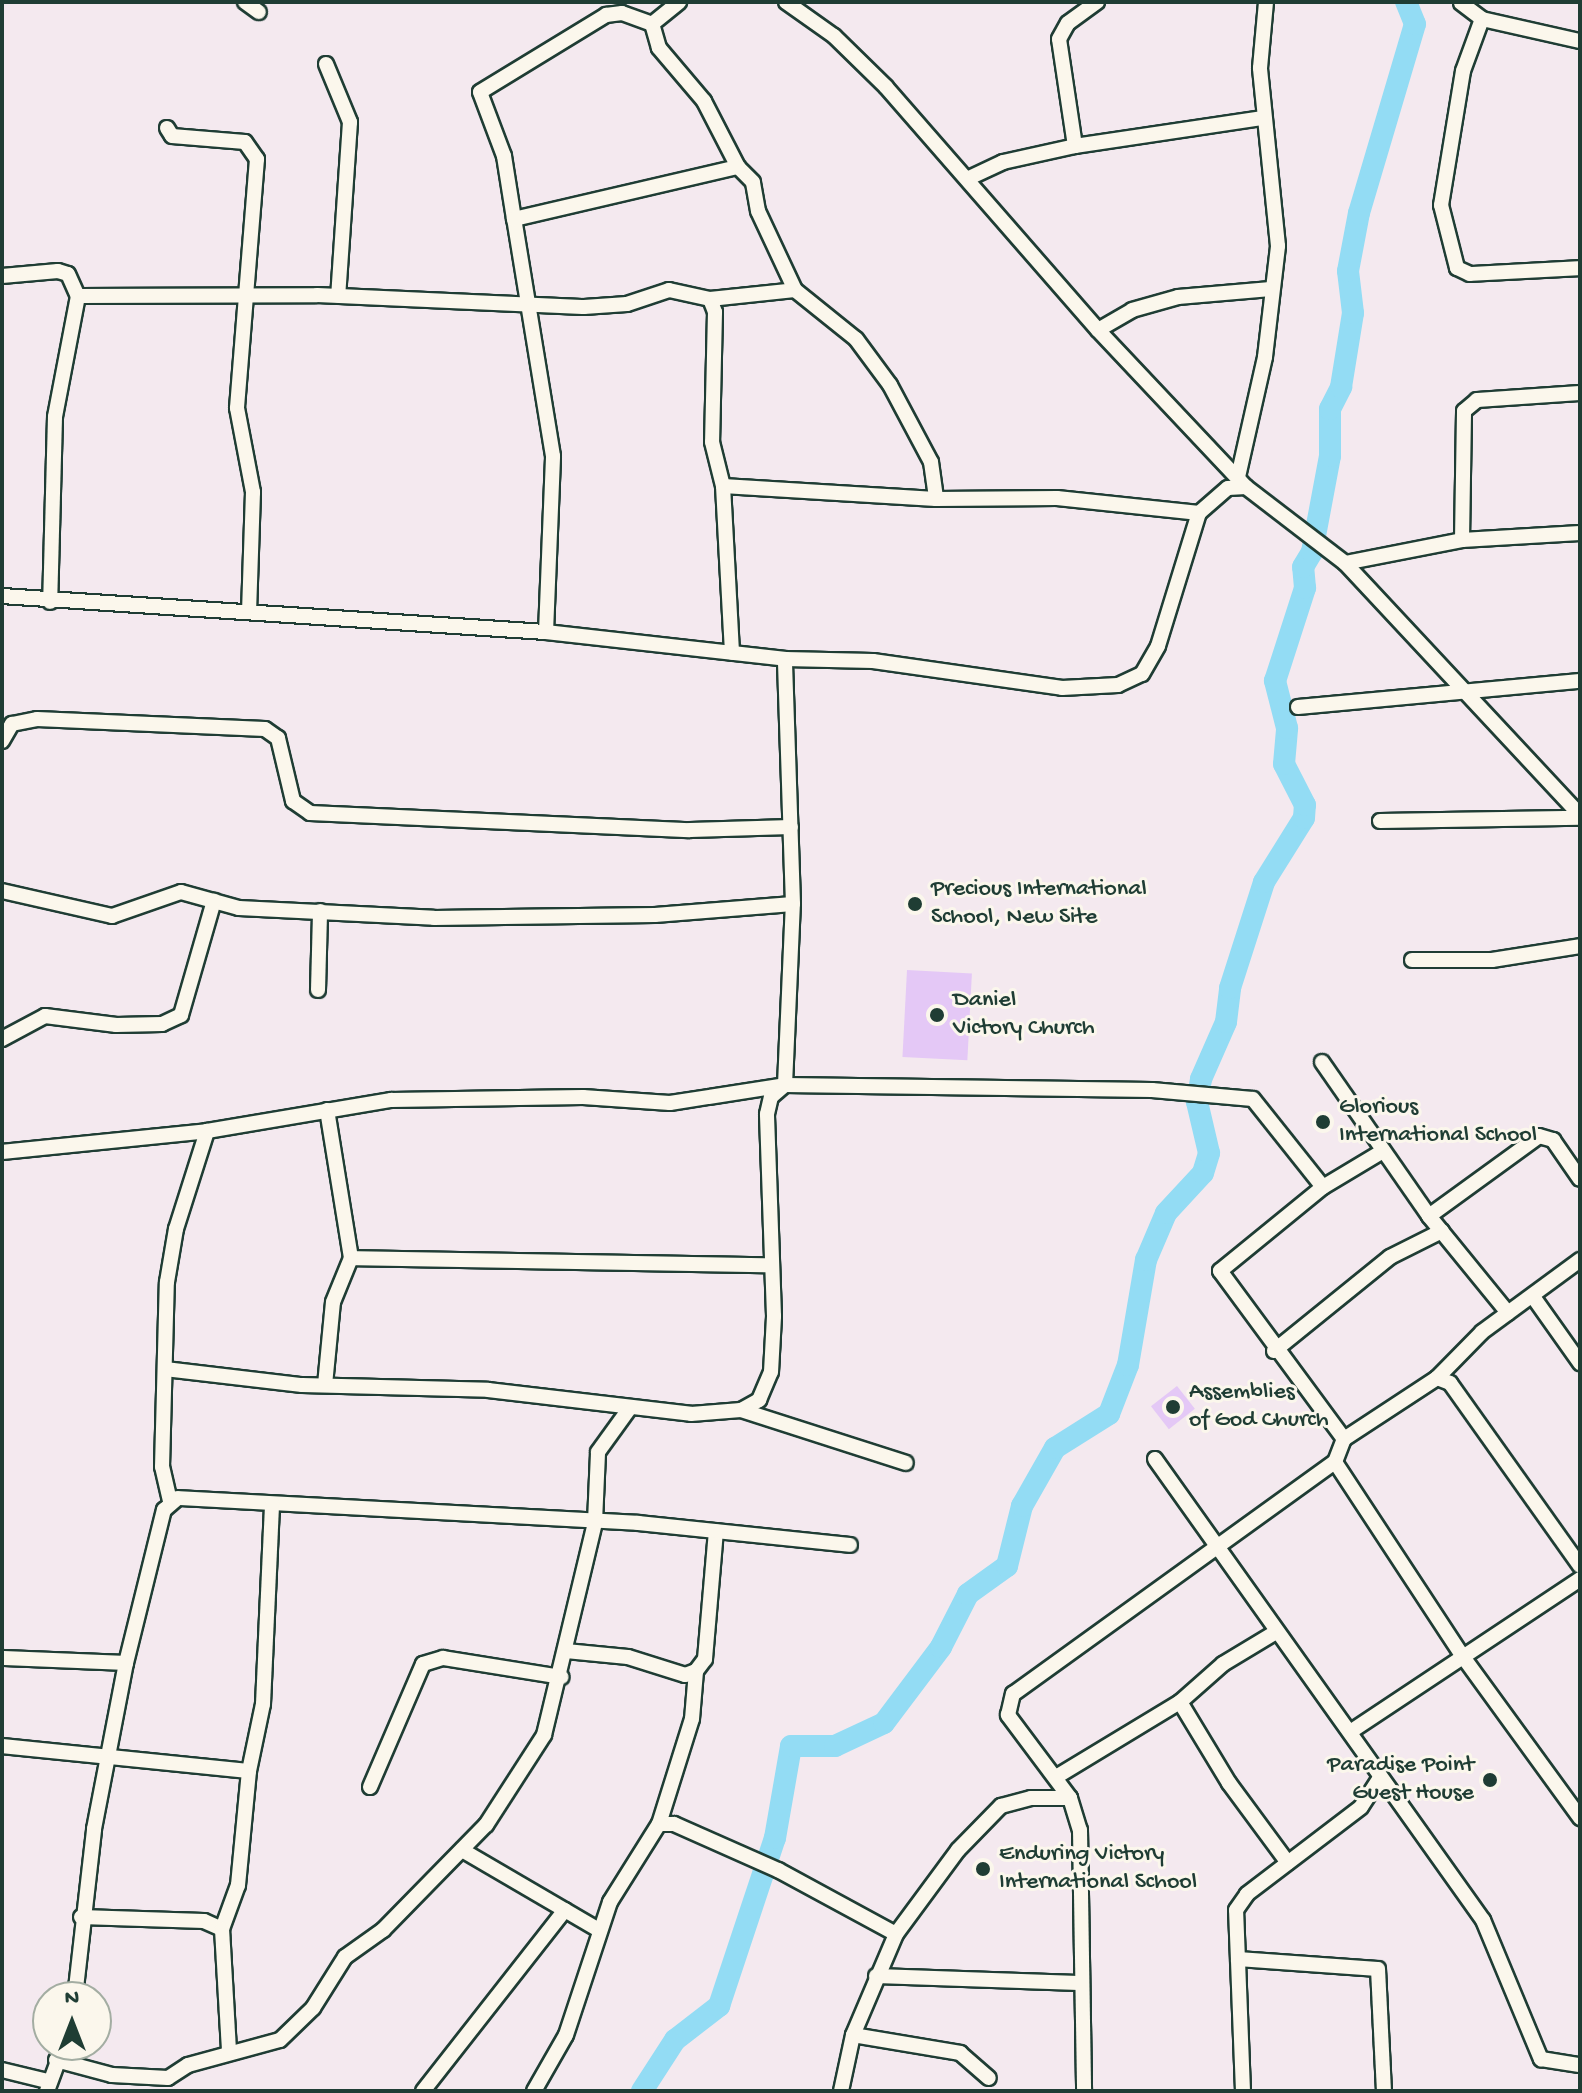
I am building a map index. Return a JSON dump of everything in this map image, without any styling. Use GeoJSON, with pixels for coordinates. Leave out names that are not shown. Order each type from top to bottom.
{"type":"FeatureCollection","features":[{"type":"Feature","properties":{"kind":"street"},"geometry":{"type":"LineString","coordinates":[[245,2],[259,12]]}},
{"type":"Feature","properties":{"kind":"street"},"geometry":{"type":"LineString","coordinates":[[652,24],[679,2]]}},
{"type":"Feature","properties":{"kind":"street"},"geometry":{"type":"LineString","coordinates":[[786,2],[834,36],[969,178],[1098,330],[1242,482],[1316,537],[1345,563],[1580,817]]}},
{"type":"Feature","properties":{"kind":"street"},"geometry":{"type":"LineString","coordinates":[[1075,146],[1059,39],[1068,23],[1097,2]]}},
{"type":"Feature","properties":{"kind":"street"},"geometry":{"type":"LineString","coordinates":[[1242,482],[1265,357],[1278,246],[1275,174],[1263,118],[1266,2]]}},
{"type":"Feature","properties":{"kind":"street"},"geometry":{"type":"LineString","coordinates":[[1461,3],[1482,19],[1578,37]]}},
{"type":"Feature","properties":{"kind":"street"},"geometry":{"type":"LineString","coordinates":[[546,632],[553,456],[504,156],[480,92],[606,15],[622,13],[652,24]]}},
{"type":"Feature","properties":{"kind":"street"},"geometry":{"type":"LineString","coordinates":[[1482,19],[1463,71],[1441,205],[1457,268],[1470,274],[1580,268]]}},
{"type":"Feature","properties":{"kind":"street"},"geometry":{"type":"LineString","coordinates":[[652,24],[659,48],[704,101],[738,167],[753,182],[758,211],[795,290],[856,339],[890,385],[931,462],[936,499]]}},
{"type":"Feature","properties":{"kind":"street"},"geometry":{"type":"LineString","coordinates":[[326,64],[350,122],[338,296]]}},
{"type":"Feature","properties":{"kind":"street"},"geometry":{"type":"LineString","coordinates":[[969,178],[1003,162],[1075,146],[1263,118]]}},
{"type":"Feature","properties":{"kind":"street"},"geometry":{"type":"LineString","coordinates":[[167,128],[172,136],[254,148],[250,297],[237,408],[253,492],[249,611]]}},
{"type":"Feature","properties":{"kind":"street"},"geometry":{"type":"LineString","coordinates":[[514,219],[738,167]]}},
{"type":"Feature","properties":{"kind":"street"},"geometry":{"type":"LineString","coordinates":[[2,276],[58,271],[68,274],[78,296],[55,417],[50,602]]}},
{"type":"Feature","properties":{"kind":"street"},"geometry":{"type":"LineString","coordinates":[[1098,330],[1132,310],[1178,297],[1271,289]]}},
{"type":"Feature","properties":{"kind":"street"},"geometry":{"type":"LineString","coordinates":[[78,296],[338,296],[627,304],[669,290],[710,299],[795,290]]}},
{"type":"Feature","properties":{"kind":"street"},"geometry":{"type":"LineString","coordinates":[[710,299],[712,442],[723,486],[732,653]]}},
{"type":"Feature","properties":{"kind":"street"},"geometry":{"type":"LineString","coordinates":[[1462,540],[1464,411],[1477,400],[1580,393]]}},
{"type":"Feature","properties":{"kind":"street"},"geometry":{"type":"LineString","coordinates":[[2,596],[50,602],[249,611],[546,632],[785,659],[873,661],[1062,688],[1118,685],[1142,674],[1158,646],[1199,513],[1228,488],[1242,482]]}},
{"type":"Feature","properties":{"kind":"street"},"geometry":{"type":"LineString","coordinates":[[723,486],[936,499],[1057,498],[1199,513]]}},
{"type":"Feature","properties":{"kind":"street"},"geometry":{"type":"LineString","coordinates":[[1345,563],[1462,540],[1580,533]]}},
{"type":"Feature","properties":{"kind":"street"},"geometry":{"type":"LineString","coordinates":[[741,1410],[759,1400],[771,1372],[772,1265],[767,1114],[771,1097],[785,1085],[793,904],[785,659]]}},
{"type":"Feature","properties":{"kind":"street"},"geometry":{"type":"LineString","coordinates":[[1298,707],[1468,695],[1580,681]]}},
{"type":"Feature","properties":{"kind":"street"},"geometry":{"type":"LineString","coordinates":[[2,741],[12,724],[37,719],[265,729],[278,738],[293,801],[310,813],[674,830],[791,827]]}},
{"type":"Feature","properties":{"kind":"street"},"geometry":{"type":"LineString","coordinates":[[1380,821],[1580,817]]}},
{"type":"Feature","properties":{"kind":"street"},"geometry":{"type":"LineString","coordinates":[[2,891],[112,916],[168,894],[320,911],[434,918],[655,915],[793,904]]}},
{"type":"Feature","properties":{"kind":"street"},"geometry":{"type":"LineString","coordinates":[[2,1039],[45,1016],[116,1025],[162,1024],[181,1015],[214,901]]}},
{"type":"Feature","properties":{"kind":"street"},"geometry":{"type":"LineString","coordinates":[[318,990],[320,911]]}},
{"type":"Feature","properties":{"kind":"street"},"geometry":{"type":"LineString","coordinates":[[1412,960],[1492,960],[1580,946]]}},
{"type":"Feature","properties":{"kind":"street"},"geometry":{"type":"LineString","coordinates":[[1322,1062],[1429,1216],[1508,1313]]}},
{"type":"Feature","properties":{"kind":"street"},"geometry":{"type":"LineString","coordinates":[[2,1152],[207,1131],[391,1100],[583,1097],[670,1103],[785,1085],[1121,1091],[1253,1099],[1323,1187]]}},
{"type":"Feature","properties":{"kind":"street"},"geometry":{"type":"LineString","coordinates":[[325,1385],[333,1302],[351,1258],[327,1110]]}},
{"type":"Feature","properties":{"kind":"street"},"geometry":{"type":"LineString","coordinates":[[76,1981],[81,1917],[99,1796],[112,1757],[141,1588],[170,1501],[162,1467],[165,1369],[176,1229],[207,1131]]}},
{"type":"Feature","properties":{"kind":"street"},"geometry":{"type":"LineString","coordinates":[[1429,1216],[1539,1136],[1553,1140],[1580,1179]]}},
{"type":"Feature","properties":{"kind":"street"},"geometry":{"type":"LineString","coordinates":[[1344,1439],[1274,1351],[1220,1271],[1323,1187],[1383,1151]]}},
{"type":"Feature","properties":{"kind":"street"},"geometry":{"type":"LineString","coordinates":[[1274,1351],[1390,1257],[1442,1231]]}},
{"type":"Feature","properties":{"kind":"street"},"geometry":{"type":"LineString","coordinates":[[351,1258],[772,1265]]}},
{"type":"Feature","properties":{"kind":"street"},"geometry":{"type":"LineString","coordinates":[[1084,2091],[1079,1983],[1080,1830],[1070,1798],[1008,1715],[1013,1694],[1335,1462],[1344,1439],[1437,1378],[1508,1313],[1534,1298],[1580,1260]]}},
{"type":"Feature","properties":{"kind":"street"},"geometry":{"type":"LineString","coordinates":[[1534,1298],[1580,1363]]}},
{"type":"Feature","properties":{"kind":"street"},"geometry":{"type":"LineString","coordinates":[[165,1369],[325,1385],[488,1390],[629,1409],[741,1410],[906,1463]]}},
{"type":"Feature","properties":{"kind":"street"},"geometry":{"type":"LineString","coordinates":[[1437,1378],[1450,1383],[1580,1566]]}},
{"type":"Feature","properties":{"kind":"street"},"geometry":{"type":"LineString","coordinates":[[60,2061],[112,2075],[167,2084],[229,2051],[295,2031],[345,1957],[383,1930],[462,1850],[530,1763],[561,1677],[595,1522],[598,1452],[629,1409]]}},
{"type":"Feature","properties":{"kind":"street"},"geometry":{"type":"LineString","coordinates":[[1155,1459],[1276,1632],[1353,1730],[1380,1778],[1483,1920],[1541,2059],[1580,2065]]}},
{"type":"Feature","properties":{"kind":"street"},"geometry":{"type":"LineString","coordinates":[[1335,1462],[1461,1654],[1580,1818]]}},
{"type":"Feature","properties":{"kind":"street"},"geometry":{"type":"LineString","coordinates":[[170,1501],[595,1522],[850,1545]]}},
{"type":"Feature","properties":{"kind":"street"},"geometry":{"type":"LineString","coordinates":[[229,2051],[222,1929],[238,1885],[249,1771],[263,1704],[272,1504]]}},
{"type":"Feature","properties":{"kind":"street"},"geometry":{"type":"LineString","coordinates":[[534,2091],[566,2035],[599,1930],[659,1824],[692,1719],[696,1671],[705,1659],[716,1531]]}},
{"type":"Feature","properties":{"kind":"street"},"geometry":{"type":"LineString","coordinates":[[1353,1730],[1461,1654],[1580,1579]]}},
{"type":"Feature","properties":{"kind":"street"},"geometry":{"type":"LineString","coordinates":[[1056,1777],[1180,1702],[1223,1664],[1276,1632]]}},
{"type":"Feature","properties":{"kind":"street"},"geometry":{"type":"LineString","coordinates":[[566,1651],[628,1657],[685,1675],[696,1671]]}},
{"type":"Feature","properties":{"kind":"street"},"geometry":{"type":"LineString","coordinates":[[2,1658],[126,1663]]}},
{"type":"Feature","properties":{"kind":"street"},"geometry":{"type":"LineString","coordinates":[[370,1787],[423,1664],[443,1658],[561,1677]]}},
{"type":"Feature","properties":{"kind":"street"},"geometry":{"type":"LineString","coordinates":[[1180,1702],[1229,1783],[1288,1863]]}},
{"type":"Feature","properties":{"kind":"street"},"geometry":{"type":"LineString","coordinates":[[2,1746],[249,1771]]}},
{"type":"Feature","properties":{"kind":"street"},"geometry":{"type":"LineString","coordinates":[[1243,2091],[1236,1910],[1247,1894],[1361,1807],[1380,1778]]}},
{"type":"Feature","properties":{"kind":"street"},"geometry":{"type":"LineString","coordinates":[[841,2091],[853,2035],[896,1934],[958,1850],[1001,1806],[1070,1798]]}},
{"type":"Feature","properties":{"kind":"street"},"geometry":{"type":"LineString","coordinates":[[659,1824],[674,1824],[778,1870],[896,1934]]}},
{"type":"Feature","properties":{"kind":"street"},"geometry":{"type":"LineString","coordinates":[[462,1850],[599,1930]]}},
{"type":"Feature","properties":{"kind":"street"},"geometry":{"type":"LineString","coordinates":[[423,2091],[565,1910]]}},
{"type":"Feature","properties":{"kind":"street"},"geometry":{"type":"LineString","coordinates":[[81,1917],[204,1921],[222,1929]]}},
{"type":"Feature","properties":{"kind":"street"},"geometry":{"type":"LineString","coordinates":[[1238,1959],[1378,1969],[1384,2091]]}},
{"type":"Feature","properties":{"kind":"street"},"geometry":{"type":"LineString","coordinates":[[876,1976],[1079,1983]]}},
{"type":"Feature","properties":{"kind":"street"},"geometry":{"type":"LineString","coordinates":[[853,2035],[960,2053],[989,2078]]}},
{"type":"Feature","properties":{"kind":"street"},"geometry":{"type":"LineString","coordinates":[[2,2070],[47,2086],[56,2061]]}},
{"type":"Feature","properties":{"kind":"building","name":"Daniel Victory Church"},"geometry":{"type":"Polygon","coordinates":[[[907,970],[972,973],[967,1060],[902,1057],[907,970]]]}},
{"type":"Feature","properties":{"kind":"building","name":"Assemblies of God Church"},"geometry":{"type":"Polygon","coordinates":[[[1177,1386],[1195,1409],[1169,1429],[1151,1406],[1177,1386]]]}},
{"type":"Feature","properties":{"kind":"waterway"},"geometry":{"type":"LineString","coordinates":[[642,2091],[675,2040],[719,2006],[775,1838],[791,1746],[835,1746],[884,1723],[941,1647],[968,1594],[1007,1566],[1022,1506],[1055,1448],[1109,1414],[1128,1365],[1146,1260],[1166,1213],[1203,1173],[1209,1153],[1197,1102],[1201,1079],[1226,1022],[1230,988],[1264,882],[1304,818],[1305,805],[1284,764],[1287,728],[1275,681],[1305,588],[1303,567],[1312,552],[1330,456],[1330,409],[1341,387],[1353,313],[1348,271],[1359,213],[1415,24],[1406,2]]}},
{"type":"Feature","properties":{"kind":"place","name":"Precious International School, New Site"},"geometry":{"type":"Point","coordinates":[915,904]}},
{"type":"Feature","properties":{"kind":"place","name":"Daniel Victory Church"},"geometry":{"type":"Point","coordinates":[937,1015]}},
{"type":"Feature","properties":{"kind":"place","name":"Glorious International School"},"geometry":{"type":"Point","coordinates":[1323,1122]}},
{"type":"Feature","properties":{"kind":"place","name":"Assemblies of God Church"},"geometry":{"type":"Point","coordinates":[1173,1407]}},
{"type":"Feature","properties":{"kind":"place","name":"Paradise Point Guest House"},"geometry":{"type":"Point","coordinates":[1490,1780]}},
{"type":"Feature","properties":{"kind":"place","name":"Enduring Victory International School"},"geometry":{"type":"Point","coordinates":[983,1869]}}]}
